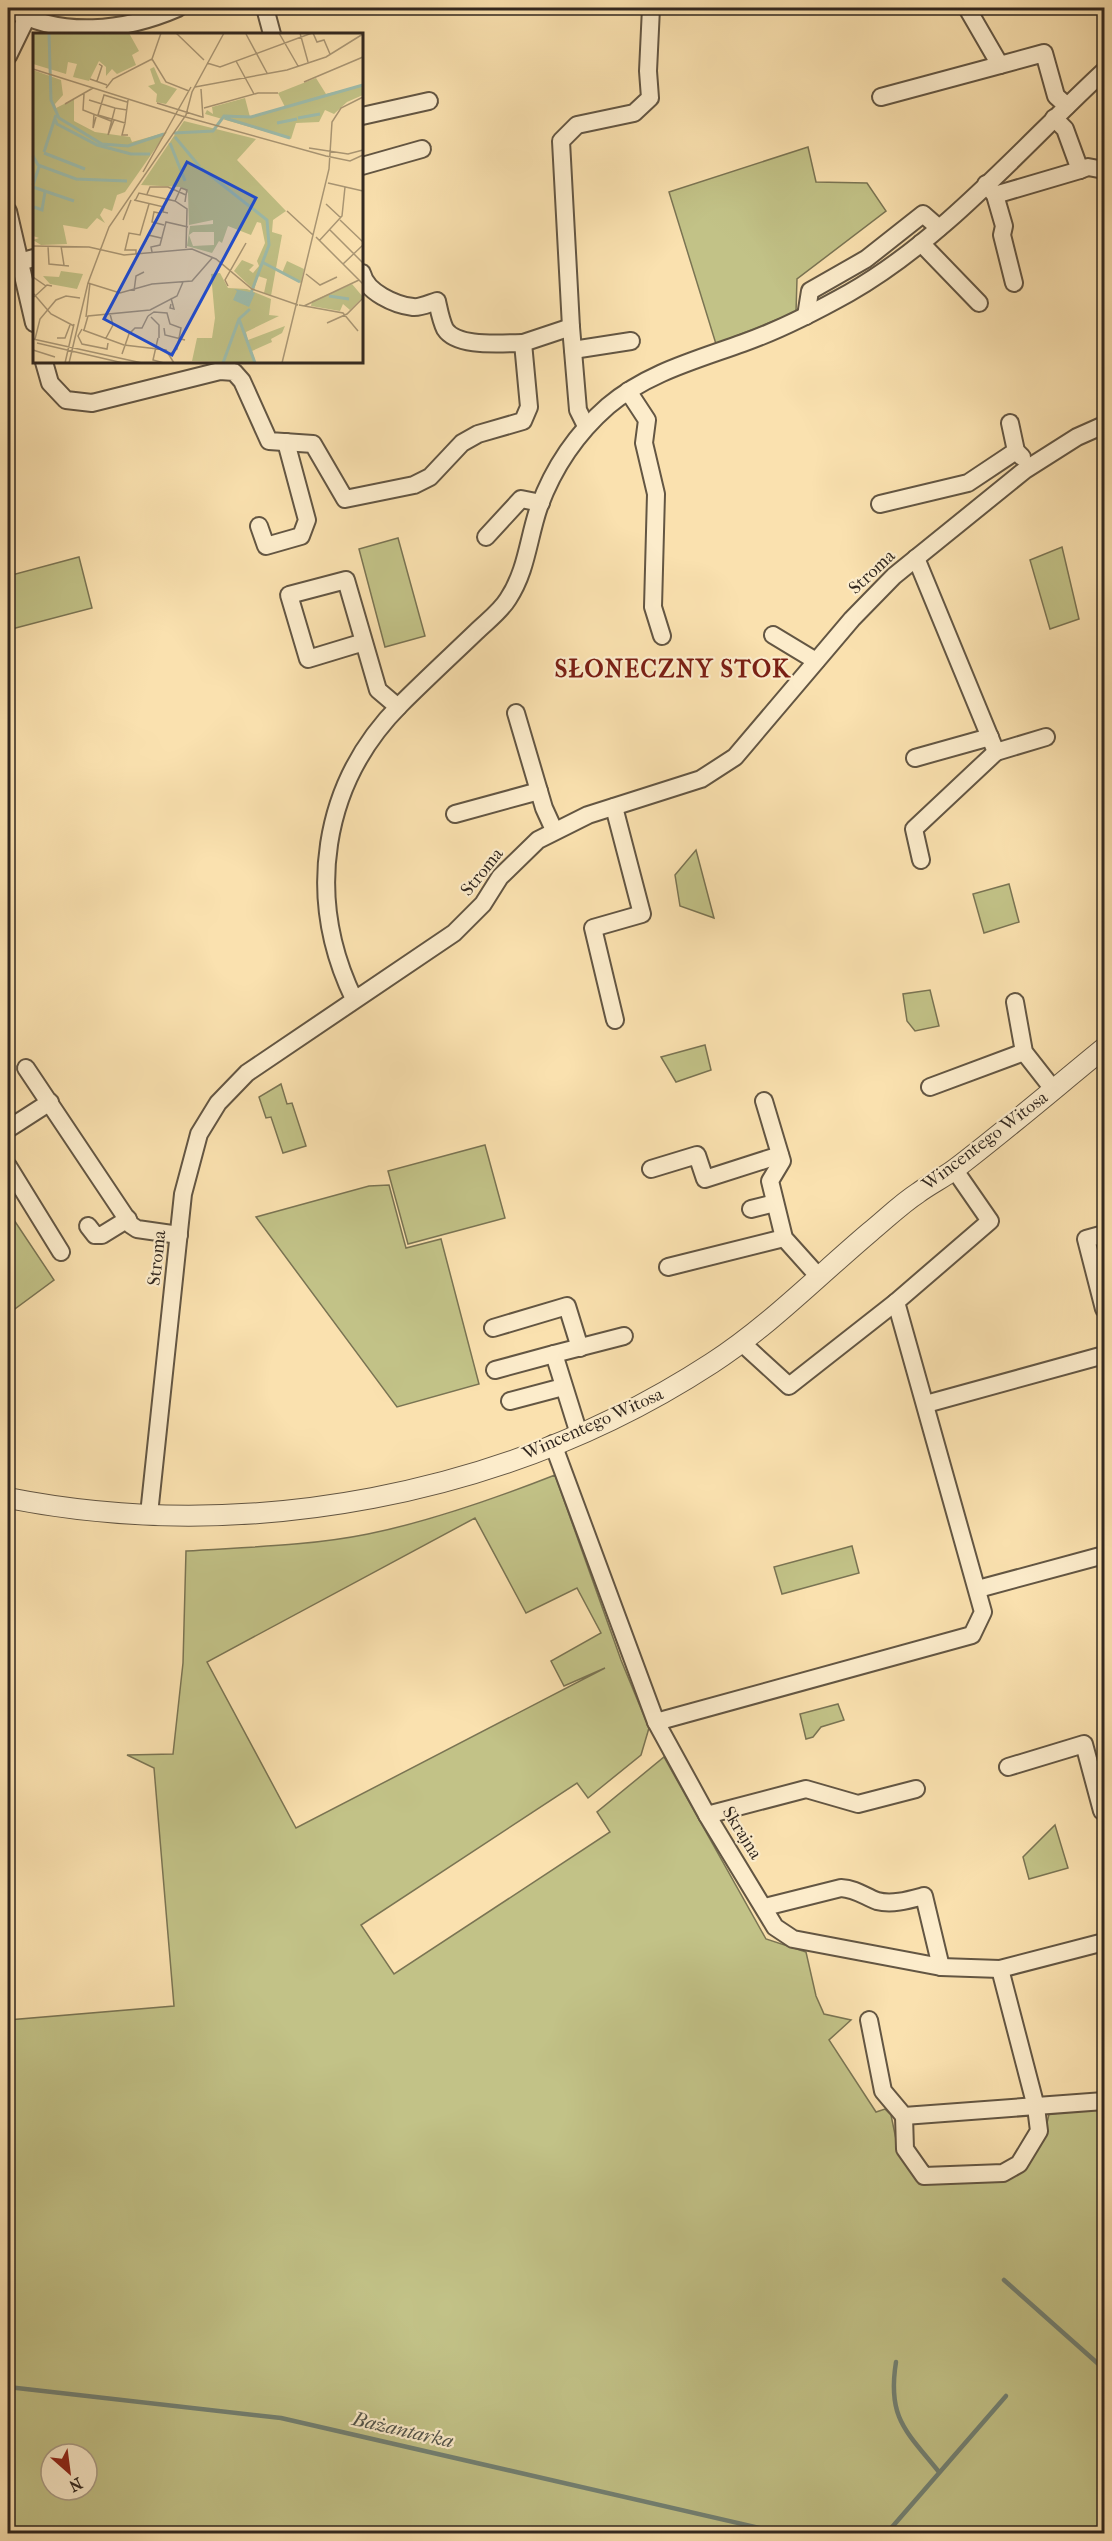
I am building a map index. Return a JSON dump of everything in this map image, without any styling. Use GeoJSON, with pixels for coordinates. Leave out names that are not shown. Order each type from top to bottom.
{"type":"FeatureCollection","features":[{"type":"Feature","properties":{"kind":"street"},"geometry":{"type":"LineString","coordinates":[[9,8],[27,17],[61,26],[96,29],[147,21],[177,8]]}},
{"type":"Feature","properties":{"kind":"street"},"geometry":{"type":"LineString","coordinates":[[265,8],[272,33]]}},
{"type":"Feature","properties":{"kind":"street"},"geometry":{"type":"LineString","coordinates":[[585,426],[578,410],[571,327],[561,141],[578,125],[634,113],[650,98],[648,71],[651,8]]}},
{"type":"Feature","properties":{"kind":"street"},"geometry":{"type":"LineString","coordinates":[[967,8],[1000,65]]}},
{"type":"Feature","properties":{"kind":"street"},"geometry":{"type":"LineString","coordinates":[[8,56],[27,17]]}},
{"type":"Feature","properties":{"kind":"street"},"geometry":{"type":"LineString","coordinates":[[881,97],[1044,53],[1056,96],[1066,106]]}},
{"type":"Feature","properties":{"kind":"street"},"geometry":{"type":"LineString","coordinates":[[354,999],[345,979],[330,919],[326,881],[330,830],[340,795],[356,760],[398,707],[506,602],[523,572],[541,503],[565,455],[585,426],[628,391],[675,366],[745,343],[806,316],[892,266],[990,190],[1054,118],[1104,71]]}},
{"type":"Feature","properties":{"kind":"street"},"geometry":{"type":"LineString","coordinates":[[363,116],[429,101]]}},
{"type":"Feature","properties":{"kind":"street"},"geometry":{"type":"LineString","coordinates":[[1054,118],[1065,129],[1080,170]]}},
{"type":"Feature","properties":{"kind":"street"},"geometry":{"type":"LineString","coordinates":[[363,166],[422,149]]}},
{"type":"Feature","properties":{"kind":"street"},"geometry":{"type":"LineString","coordinates":[[990,190],[1088,168],[1104,170]]}},
{"type":"Feature","properties":{"kind":"street"},"geometry":{"type":"LineString","coordinates":[[990,190],[1004,226],[1002,235],[1014,282]]}},
{"type":"Feature","properties":{"kind":"street"},"geometry":{"type":"LineString","coordinates":[[8,211],[33,319]]}},
{"type":"Feature","properties":{"kind":"street"},"geometry":{"type":"LineString","coordinates":[[806,316],[810,291],[866,259],[923,214],[939,228]]}},
{"type":"Feature","properties":{"kind":"street"},"geometry":{"type":"LineString","coordinates":[[921,243],[979,303]]}},
{"type":"Feature","properties":{"kind":"street"},"geometry":{"type":"LineString","coordinates":[[363,275],[372,290],[414,308],[436,301],[445,328],[452,337],[474,343],[523,343],[571,327]]}},
{"type":"Feature","properties":{"kind":"street"},"geometry":{"type":"LineString","coordinates":[[573,350],[631,340]]}},
{"type":"Feature","properties":{"kind":"street"},"geometry":{"type":"LineString","coordinates":[[44,363],[50,383],[66,400],[92,403],[220,371],[234,372],[242,381],[269,441],[313,444],[345,499],[414,485],[430,477],[462,443],[478,434],[523,421],[529,407],[523,343]]}},
{"type":"Feature","properties":{"kind":"street"},"geometry":{"type":"LineString","coordinates":[[628,391],[647,420],[644,443],[656,494],[653,607],[662,636]]}},
{"type":"Feature","properties":{"kind":"street"},"geometry":{"type":"LineString","coordinates":[[1010,423],[1016,451],[1029,468]]}},
{"type":"Feature","properties":{"kind":"street","name":"Stroma"},"geometry":{"type":"LineString","coordinates":[[149,1514],[183,1194],[193,1148],[218,1103],[247,1073],[453,933],[483,904],[500,877],[525,850],[554,830],[614,807],[702,779],[735,757],[852,619],[894,576],[1029,468],[1077,437],[1104,425]]}},
{"type":"Feature","properties":{"kind":"street"},"geometry":{"type":"LineString","coordinates":[[259,526],[266,546],[301,536],[307,520],[286,442]]}},
{"type":"Feature","properties":{"kind":"street"},"geometry":{"type":"LineString","coordinates":[[880,504],[968,483],[1016,451]]}},
{"type":"Feature","properties":{"kind":"street"},"geometry":{"type":"LineString","coordinates":[[486,537],[521,499],[541,503]]}},
{"type":"Feature","properties":{"kind":"street"},"geometry":{"type":"LineString","coordinates":[[916,558],[993,745]]}},
{"type":"Feature","properties":{"kind":"street"},"geometry":{"type":"LineString","coordinates":[[364,642],[308,659],[289,595],[346,580],[378,690],[398,707]]}},
{"type":"Feature","properties":{"kind":"street"},"geometry":{"type":"LineString","coordinates":[[773,635],[816,662]]}},
{"type":"Feature","properties":{"kind":"street"},"geometry":{"type":"LineString","coordinates":[[516,713],[539,791],[554,830]]}},
{"type":"Feature","properties":{"kind":"street"},"geometry":{"type":"LineString","coordinates":[[915,758],[1046,736]]}},
{"type":"Feature","properties":{"kind":"street"},"geometry":{"type":"LineString","coordinates":[[921,860],[914,829],[993,745]]}},
{"type":"Feature","properties":{"kind":"street"},"geometry":{"type":"LineString","coordinates":[[455,814],[539,791]]}},
{"type":"Feature","properties":{"kind":"street"},"geometry":{"type":"LineString","coordinates":[[614,807],[642,914],[593,928],[615,1020]]}},
{"type":"Feature","properties":{"kind":"street"},"geometry":{"type":"LineString","coordinates":[[1015,1002],[1024,1052],[1053,1089]]}},
{"type":"Feature","properties":{"kind":"street","name":"Wincentego Witosa"},"geometry":{"type":"LineString","coordinates":[[8,1497],[89,1509],[149,1514],[262,1513],[363,1500],[472,1474],[579,1434],[671,1389],[742,1343],[918,1193],[954,1169],[1104,1047]]}},
{"type":"Feature","properties":{"kind":"street"},"geometry":{"type":"LineString","coordinates":[[930,1087],[1024,1052]]}},
{"type":"Feature","properties":{"kind":"street"},"geometry":{"type":"LineString","coordinates":[[26,1068],[137,1229],[179,1236]]}},
{"type":"Feature","properties":{"kind":"street"},"geometry":{"type":"LineString","coordinates":[[764,1101],[782,1161],[770,1181],[784,1238],[819,1277]]}},
{"type":"Feature","properties":{"kind":"street"},"geometry":{"type":"LineString","coordinates":[[8,1129],[50,1102]]}},
{"type":"Feature","properties":{"kind":"street"},"geometry":{"type":"LineString","coordinates":[[651,1169],[697,1155],[705,1179],[780,1155]]}},
{"type":"Feature","properties":{"kind":"street"},"geometry":{"type":"LineString","coordinates":[[8,1166],[61,1252]]}},
{"type":"Feature","properties":{"kind":"street"},"geometry":{"type":"LineString","coordinates":[[742,1343],[789,1386],[896,1302],[990,1221],[954,1169]]}},
{"type":"Feature","properties":{"kind":"street"},"geometry":{"type":"LineString","coordinates":[[751,1209],[776,1203]]}},
{"type":"Feature","properties":{"kind":"street"},"geometry":{"type":"LineString","coordinates":[[88,1226],[95,1235],[102,1235],[128,1219]]}},
{"type":"Feature","properties":{"kind":"street"},"geometry":{"type":"LineString","coordinates":[[1104,1234],[1086,1239],[1104,1309]]}},
{"type":"Feature","properties":{"kind":"street"},"geometry":{"type":"LineString","coordinates":[[668,1267],[784,1238]]}},
{"type":"Feature","properties":{"kind":"street"},"geometry":{"type":"LineString","coordinates":[[656,1722],[972,1635],[983,1612],[978,1589],[896,1302]]}},
{"type":"Feature","properties":{"kind":"street"},"geometry":{"type":"LineString","coordinates":[[493,1328],[567,1306],[580,1348]]}},
{"type":"Feature","properties":{"kind":"street"},"geometry":{"type":"LineString","coordinates":[[495,1370],[624,1336]]}},
{"type":"Feature","properties":{"kind":"street"},"geometry":{"type":"LineString","coordinates":[[554,1354],[579,1434]]}},
{"type":"Feature","properties":{"kind":"street"},"geometry":{"type":"LineString","coordinates":[[926,1404],[1104,1355]]}},
{"type":"Feature","properties":{"kind":"street"},"geometry":{"type":"LineString","coordinates":[[510,1401],[563,1387]]}},
{"type":"Feature","properties":{"kind":"street","name":"Skrajna"},"geometry":{"type":"LineString","coordinates":[[553,1444],[656,1722],[707,1815],[765,1907],[775,1927],[793,1938],[941,1967],[1000,1969],[1104,1942]]}},
{"type":"Feature","properties":{"kind":"street"},"geometry":{"type":"LineString","coordinates":[[978,1589],[1104,1555]]}},
{"type":"Feature","properties":{"kind":"street"},"geometry":{"type":"LineString","coordinates":[[1008,1767],[1084,1744],[1102,1811],[1104,1810]]}},
{"type":"Feature","properties":{"kind":"street"},"geometry":{"type":"LineString","coordinates":[[707,1815],[806,1789],[858,1804],[916,1790]]}},
{"type":"Feature","properties":{"kind":"street"},"geometry":{"type":"LineString","coordinates":[[765,1907],[842,1888],[852,1889],[878,1901],[901,1902],[924,1896],[941,1967]]}},
{"type":"Feature","properties":{"kind":"street"},"geometry":{"type":"LineString","coordinates":[[869,2020],[883,2091],[904,2116],[905,2149],[924,2176],[1003,2173],[1018,2164],[1038,2131],[1036,2107],[1000,1969]]}},
{"type":"Feature","properties":{"kind":"street"},"geometry":{"type":"LineString","coordinates":[[904,2116],[1104,2101]]}},
{"type":"Feature","properties":{"kind":"green space"},"geometry":{"type":"Polygon","coordinates":[[[808,147],[816,182],[867,183],[886,211],[797,279],[796,312],[716,344],[669,192],[808,147]]]}},
{"type":"Feature","properties":{"kind":"green space"},"geometry":{"type":"Polygon","coordinates":[[[398,538],[425,636],[385,647],[359,549],[398,538]]]}},
{"type":"Feature","properties":{"kind":"green space"},"geometry":{"type":"Polygon","coordinates":[[[1062,547],[1079,619],[1050,629],[1030,560],[1062,547]]]}},
{"type":"Feature","properties":{"kind":"green space"},"geometry":{"type":"Polygon","coordinates":[[[79,557],[92,608],[8,630],[8,576],[79,557]]]}},
{"type":"Feature","properties":{"kind":"green space"},"geometry":{"type":"Polygon","coordinates":[[[696,850],[714,918],[680,906],[675,875],[696,850]]]}},
{"type":"Feature","properties":{"kind":"green space"},"geometry":{"type":"Polygon","coordinates":[[[1009,884],[1019,922],[984,933],[973,894],[1009,884]]]}},
{"type":"Feature","properties":{"kind":"green space"},"geometry":{"type":"Polygon","coordinates":[[[930,990],[939,1026],[915,1031],[907,1021],[903,994],[930,990]]]}},
{"type":"Feature","properties":{"kind":"green space"},"geometry":{"type":"Polygon","coordinates":[[[705,1045],[711,1070],[676,1082],[661,1057],[705,1045]]]}},
{"type":"Feature","properties":{"kind":"green space"},"geometry":{"type":"Polygon","coordinates":[[[281,1084],[287,1104],[292,1103],[306,1146],[283,1153],[271,1117],[266,1118],[259,1097],[281,1084]]]}},
{"type":"Feature","properties":{"kind":"green space"},"geometry":{"type":"Polygon","coordinates":[[[485,1145],[505,1218],[408,1244],[388,1171],[485,1145]]]}},
{"type":"Feature","properties":{"kind":"green space"},"geometry":{"type":"Polygon","coordinates":[[[389,1185],[406,1248],[441,1239],[479,1384],[397,1407],[256,1217],[369,1186],[389,1185]]]}},
{"type":"Feature","properties":{"kind":"green space"},"geometry":{"type":"Polygon","coordinates":[[[8,1211],[54,1280],[8,1314],[8,1211]]]}},
{"type":"Feature","properties":{"kind":"green space"},"geometry":{"type":"Polygon","coordinates":[[[555,1475],[621,1660],[649,1728],[641,1755],[588,1798],[577,1783],[361,1925],[394,1974],[610,1832],[597,1812],[664,1757],[766,1939],[806,1952],[816,1996],[824,2014],[851,2020],[829,2040],[876,2112],[885,2109],[891,2115],[898,2149],[919,2184],[1017,2174],[1043,2141],[1049,2114],[1104,2109],[1104,2533],[8,2534],[8,2020],[174,2006],[154,1768],[127,1755],[173,1754],[183,1663],[186,1551],[300,1544],[346,1538],[392,1529],[486,1501],[555,1475]],[[475,1518],[207,1662],[296,1828],[605,1668],[564,1686],[551,1661],[601,1633],[577,1588],[526,1613],[475,1518]]]}},
{"type":"Feature","properties":{"kind":"green space"},"geometry":{"type":"Polygon","coordinates":[[[852,1546],[859,1573],[782,1594],[774,1567],[852,1546]]]}},
{"type":"Feature","properties":{"kind":"green space"},"geometry":{"type":"Polygon","coordinates":[[[838,1704],[844,1720],[821,1727],[813,1737],[806,1739],[800,1714],[838,1704]]]}},
{"type":"Feature","properties":{"kind":"green space"},"geometry":{"type":"Polygon","coordinates":[[[1055,1825],[1068,1868],[1029,1879],[1023,1857],[1055,1825]]]}},
{"type":"Feature","properties":{"kind":"waterway"},"geometry":{"type":"LineString","coordinates":[[1004,2280],[1104,2369]]}},
{"type":"Feature","properties":{"kind":"waterway"},"geometry":{"type":"LineString","coordinates":[[896,2362],[894,2397],[897,2411],[909,2434],[939,2472]]}},
{"type":"Feature","properties":{"kind":"waterway","name":"Bażantarka"},"geometry":{"type":"LineString","coordinates":[[8,2387],[281,2418],[786,2534]]}},
{"type":"Feature","properties":{"kind":"waterway"},"geometry":{"type":"LineString","coordinates":[[886,2534],[1006,2396]]}},
{"type":"Feature","properties":{"kind":"district","name":"SŁONECZNY STOK"},"geometry":{"type":"Point","coordinates":[673,669]}}]}
